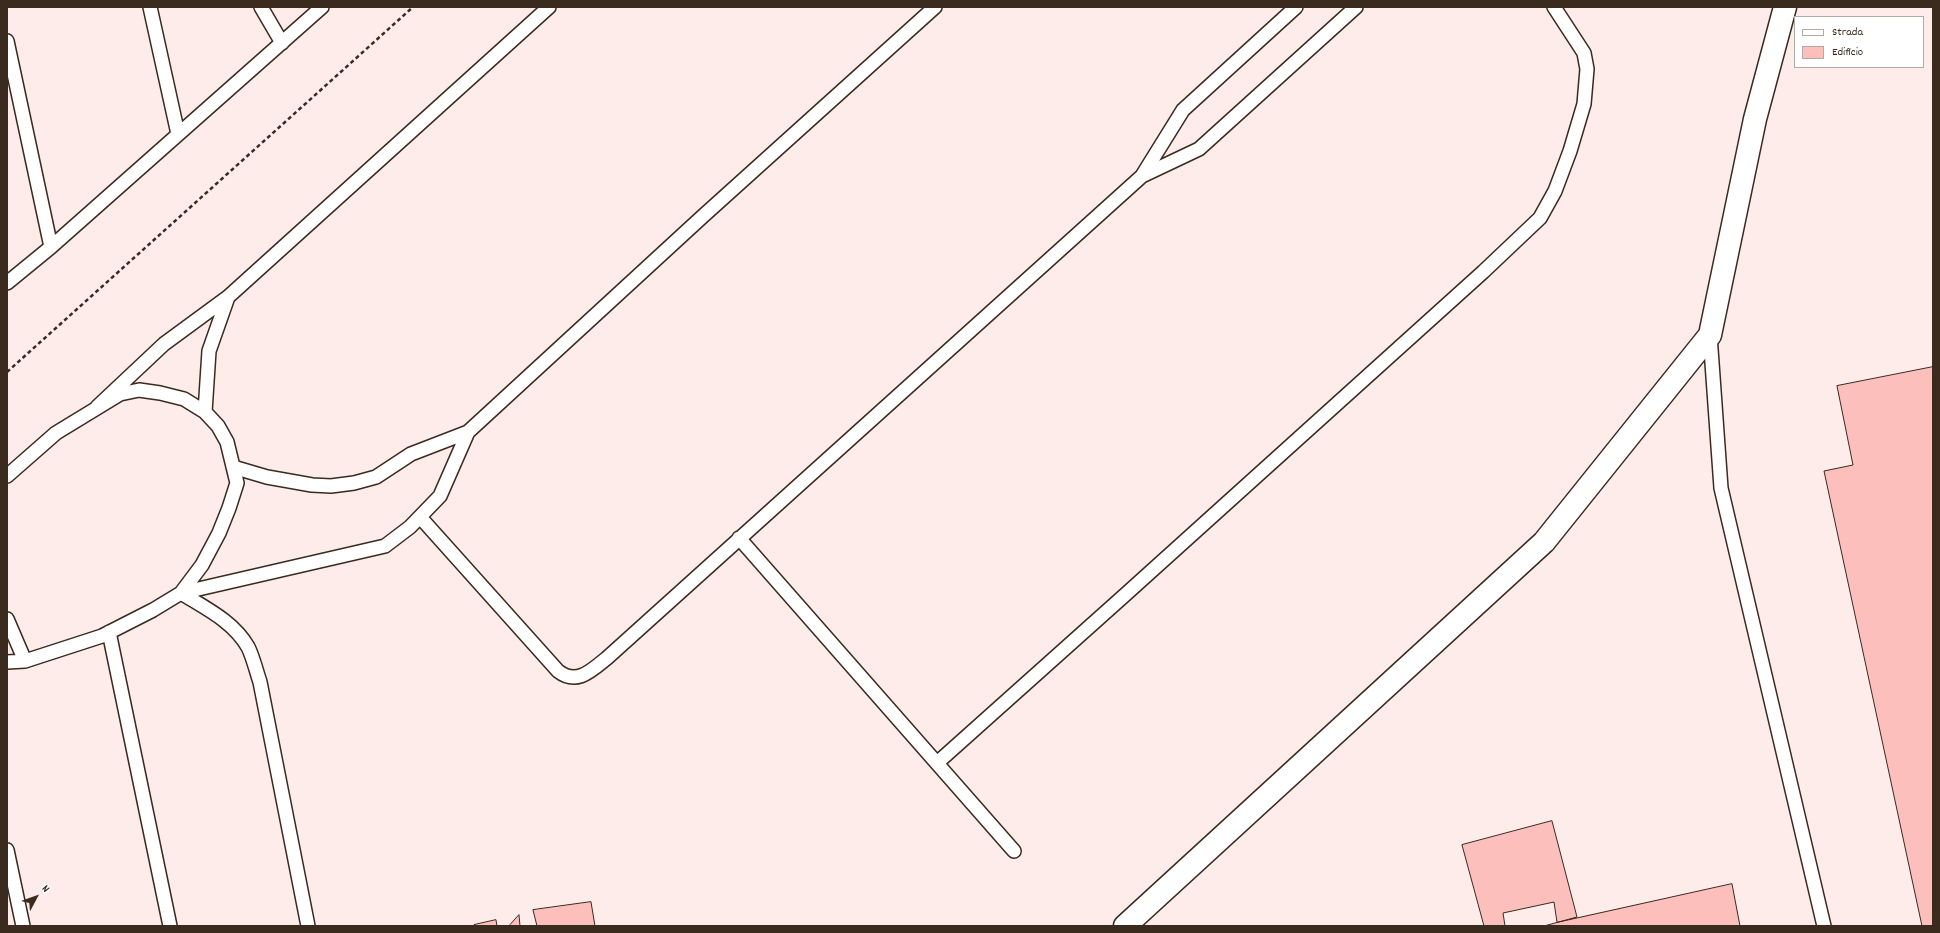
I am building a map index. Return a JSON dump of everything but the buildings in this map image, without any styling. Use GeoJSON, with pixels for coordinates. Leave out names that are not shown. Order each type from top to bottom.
{"type":"FeatureCollection","features":[{"type":"Feature","properties":{"kind":"street"},"geometry":{"type":"LineString","coordinates":[[1125,926],[1544,542],[1710,335],[1755,119],[1785,7]]}},
{"type":"Feature","properties":{"kind":"lane"},"geometry":{"type":"LineString","coordinates":[[150,7],[178,134]]}},
{"type":"Feature","properties":{"kind":"lane"},"geometry":{"type":"LineString","coordinates":[[261,7],[282,43]]}},
{"type":"Feature","properties":{"kind":"lane"},"geometry":{"type":"LineString","coordinates":[[7,283],[51,248],[322,7]]}},
{"type":"Feature","properties":{"kind":"lane"},"geometry":{"type":"LineString","coordinates":[[97,407],[164,344],[228,297],[549,7]]}},
{"type":"Feature","properties":{"kind":"lane"},"geometry":{"type":"LineString","coordinates":[[233,467],[268,477],[312,485],[331,486],[354,483],[376,476],[410,454],[468,432],[702,217],[935,7]]}},
{"type":"Feature","properties":{"kind":"lane"},"geometry":{"type":"LineString","coordinates":[[420,517],[554,667],[563,675],[573,678],[584,675],[597,666],[1142,176],[1183,110],[1296,7]]}},
{"type":"Feature","properties":{"kind":"lane"},"geometry":{"type":"LineString","coordinates":[[1142,176],[1199,149],[1356,7]]}},
{"type":"Feature","properties":{"kind":"lane"},"geometry":{"type":"LineString","coordinates":[[937,763],[1477,277],[1540,218],[1555,191],[1570,151],[1584,104],[1587,69],[1584,53],[1554,7]]}},
{"type":"Feature","properties":{"kind":"lane"},"geometry":{"type":"LineString","coordinates":[[7,41],[51,248]]}},
{"type":"Feature","properties":{"kind":"lane"},"geometry":{"type":"LineString","coordinates":[[205,412],[208,351],[228,297]]}},
{"type":"Feature","properties":{"kind":"lane"},"geometry":{"type":"LineString","coordinates":[[1710,335],[1721,488],[1824,926]]}},
{"type":"Feature","properties":{"kind":"lane"},"geometry":{"type":"LineString","coordinates":[[7,476],[56,433],[120,394],[139,390],[160,393],[184,399],[205,412],[218,426],[227,442],[236,483],[229,508],[202,565],[181,593]]}},
{"type":"Feature","properties":{"kind":"lane"},"geometry":{"type":"LineString","coordinates":[[7,662],[25,662],[109,632],[153,610],[181,593],[385,546],[410,527],[440,496],[468,432]]}},
{"type":"Feature","properties":{"kind":"lane"},"geometry":{"type":"LineString","coordinates":[[739,538],[1014,851]]}},
{"type":"Feature","properties":{"kind":"lane"},"geometry":{"type":"LineString","coordinates":[[181,593],[234,627],[248,648],[253,659],[260,682],[308,926]]}},
{"type":"Feature","properties":{"kind":"lane"},"geometry":{"type":"LineString","coordinates":[[7,620],[25,662]]}},
{"type":"Feature","properties":{"kind":"lane"},"geometry":{"type":"LineString","coordinates":[[109,632],[170,926]]}},
{"type":"Feature","properties":{"kind":"lane"},"geometry":{"type":"LineString","coordinates":[[7,850],[23,926]]}},
{"type":"Feature","properties":{"kind":"path"},"geometry":{"type":"LineString","coordinates":[[7,372],[413,7]]}},
{"type":"Feature","properties":{"kind":"shaded area"},"geometry":{"type":"Polygon","coordinates":[[[7,7],[1933,7],[1933,926],[7,926],[7,7]]]}}]}
